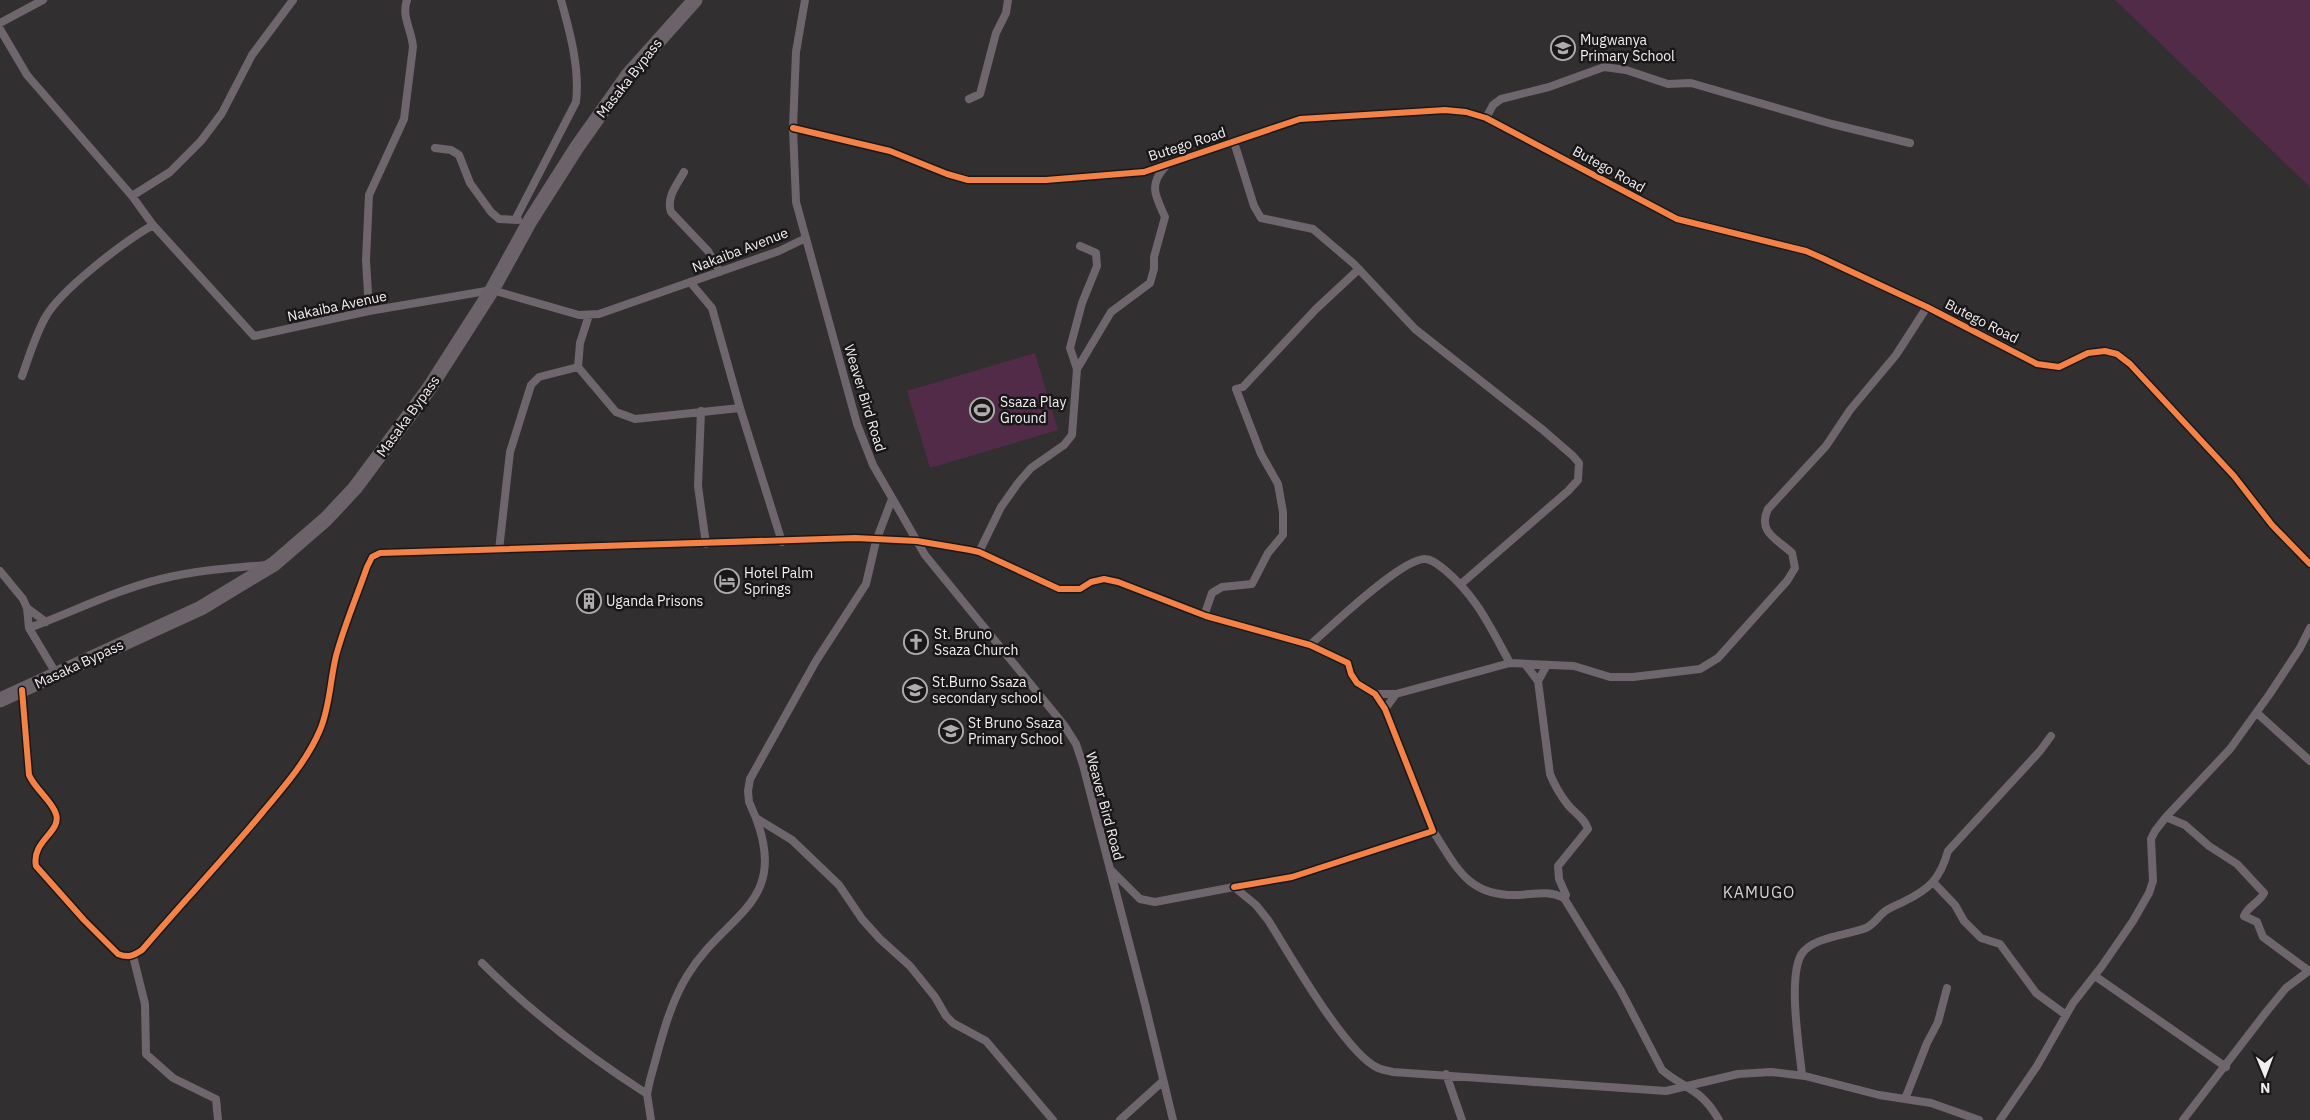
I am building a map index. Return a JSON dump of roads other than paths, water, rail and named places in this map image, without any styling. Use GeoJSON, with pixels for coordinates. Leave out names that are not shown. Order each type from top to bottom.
{"type":"FeatureCollection","features":[{"type":"Feature","properties":{"kind":"highway","name":"Masaka Bypass"},"geometry":{"type":"LineString","coordinates":[[0,700],[201,608],[274,564],[326,519],[355,488],[428,390],[492,290],[522,221],[577,148],[628,75],[695,0]]}},
{"type":"Feature","properties":{"kind":"street"},"geometry":{"type":"LineString","coordinates":[[0,23],[44,0]]}},
{"type":"Feature","properties":{"kind":"street"},"geometry":{"type":"LineString","coordinates":[[132,196],[170,172],[201,142],[222,113],[252,55],[293,0]]}},
{"type":"Feature","properties":{"kind":"street"},"geometry":{"type":"LineString","coordinates":[[368,311],[366,260],[370,195],[404,119],[413,47],[412,36],[405,20],[407,0]]}},
{"type":"Feature","properties":{"kind":"street"},"geometry":{"type":"LineString","coordinates":[[435,148],[456,152],[459,155],[470,183],[491,212],[499,219],[522,221],[576,102],[578,88],[576,70],[569,26],[561,0]]}},
{"type":"Feature","properties":{"kind":"street","name":"Weaver Bird Road"},"geometry":{"type":"LineString","coordinates":[[805,0],[796,38],[793,128],[795,189],[806,238],[858,424],[873,465],[926,555],[1052,708],[1076,744],[1084,765],[1172,1120]]}},
{"type":"Feature","properties":{"kind":"street"},"geometry":{"type":"LineString","coordinates":[[969,99],[980,94],[996,33],[1006,14],[1008,0]]}},
{"type":"Feature","properties":{"kind":"street","name":"Nakaiba Avenue"},"geometry":{"type":"LineString","coordinates":[[1,34],[27,75],[132,196],[153,225],[254,336],[368,311],[492,290],[578,315],[599,314],[779,251],[806,238]]}},
{"type":"Feature","properties":{"kind":"street"},"geometry":{"type":"LineString","coordinates":[[1486,118],[1496,102],[1509,95],[1549,87],[1604,67],[1614,68],[1668,84],[1690,83],[1832,124],[1910,143]]}},
{"type":"Feature","properties":{"kind":"street","name":"Butego Road"},"geometry":{"type":"LineString","coordinates":[[793,128],[890,151],[947,174],[968,180],[1046,180],[1144,172],[1300,119],[1444,110],[1466,112],[1486,118],[1574,163],[1663,213],[1694,224],[1806,251],[1927,307],[2037,364],[2059,367],[2088,353],[2105,350],[2117,354],[2130,364],[2234,476],[2284,538],[2310,564]]}},
{"type":"Feature","properties":{"kind":"street"},"geometry":{"type":"LineString","coordinates":[[1234,142],[1254,206],[1261,218],[1313,229],[1359,269],[1415,329],[1543,430],[1579,463],[1578,480],[1568,491],[1461,584]]}},
{"type":"Feature","properties":{"kind":"street"},"geometry":{"type":"LineString","coordinates":[[1077,369],[1111,312],[1150,283],[1153,276],[1154,257],[1165,217],[1154,193],[1157,175],[1167,165]]}},
{"type":"Feature","properties":{"kind":"street"},"geometry":{"type":"LineString","coordinates":[[684,172],[669,200],[671,212],[708,251],[720,272]]}},
{"type":"Feature","properties":{"kind":"street"},"geometry":{"type":"LineString","coordinates":[[22,376],[45,318],[52,307],[86,273],[137,234],[153,225]]}},
{"type":"Feature","properties":{"kind":"street"},"geometry":{"type":"LineString","coordinates":[[979,552],[1001,507],[1018,483],[1031,468],[1069,440],[1074,424],[1077,369],[1070,348],[1082,303],[1098,266],[1096,253],[1080,246]]}},
{"type":"Feature","properties":{"kind":"street"},"geometry":{"type":"LineString","coordinates":[[1204,616],[1212,593],[1222,588],[1252,584],[1268,553],[1283,534],[1283,512],[1278,484],[1261,454],[1236,389],[1243,387],[1316,309],[1359,269]]}},
{"type":"Feature","properties":{"kind":"street"},"geometry":{"type":"LineString","coordinates":[[690,282],[712,308],[740,408],[782,542]]}},
{"type":"Feature","properties":{"kind":"street"},"geometry":{"type":"LineString","coordinates":[[1375,694],[1396,694],[1510,663],[1574,666],[1610,677],[1633,677],[1700,669],[1718,658],[1787,581],[1795,568],[1792,553],[1768,533],[1765,527],[1764,518],[1768,508],[1826,446],[1850,410],[1896,354],[1927,307]]}},
{"type":"Feature","properties":{"kind":"street"},"geometry":{"type":"LineString","coordinates":[[589,315],[580,343],[578,367],[616,412],[635,419],[740,408]]}},
{"type":"Feature","properties":{"kind":"street"},"geometry":{"type":"LineString","coordinates":[[499,550],[510,452],[531,385],[538,377],[578,367]]}},
{"type":"Feature","properties":{"kind":"street"},"geometry":{"type":"LineString","coordinates":[[701,411],[698,486],[706,544]]}},
{"type":"Feature","properties":{"kind":"street"},"geometry":{"type":"LineString","coordinates":[[651,1120],[647,1094],[677,993],[701,955],[749,906],[760,889],[766,854],[765,840],[749,802],[750,779],[816,661],[859,598],[866,584],[876,541],[892,500]]}},
{"type":"Feature","properties":{"kind":"street"},"geometry":{"type":"LineString","coordinates":[[22,690],[29,775],[33,784],[56,812],[57,819],[55,826],[36,850],[36,866],[84,920],[118,954],[134,956],[142,950],[248,830],[291,778],[309,751],[320,730],[327,709],[331,679],[339,647],[372,557],[380,553],[782,542],[855,538],[876,541],[917,541],[979,552],[1059,589],[1080,589],[1091,582],[1104,579],[1118,582],[1204,616],[1310,645],[1348,663],[1351,674],[1357,683],[1375,694],[1385,709],[1434,831],[1466,880],[1483,890],[1500,894],[1550,892],[1564,898],[1621,991],[1662,1070],[1707,1100],[1719,1120]]}},
{"type":"Feature","properties":{"kind":"street"},"geometry":{"type":"LineString","coordinates":[[1310,645],[1356,604],[1403,568],[1416,561],[1427,559],[1436,563],[1470,592],[1510,663]]}},
{"type":"Feature","properties":{"kind":"street"},"geometry":{"type":"LineString","coordinates":[[29,628],[127,590],[165,578],[204,570],[274,564]]}},
{"type":"Feature","properties":{"kind":"street"},"geometry":{"type":"LineString","coordinates":[[0,571],[23,599],[27,608],[29,628],[57,674]]}},
{"type":"Feature","properties":{"kind":"street"},"geometry":{"type":"LineString","coordinates":[[27,608],[46,622]]}},
{"type":"Feature","properties":{"kind":"street"},"geometry":{"type":"LineString","coordinates":[[2000,1120],[2037,1066],[2066,1015],[2133,922],[2149,893],[2153,881],[2151,839],[2166,817],[2230,749],[2257,714],[2300,648],[2310,628]]}},
{"type":"Feature","properties":{"kind":"street"},"geometry":{"type":"LineString","coordinates":[[1525,664],[1538,681],[1544,740],[1552,781],[1568,805],[1586,823],[1588,829],[1558,866],[1559,879],[1566,895],[1564,898]]}},
{"type":"Feature","properties":{"kind":"street"},"geometry":{"type":"LineString","coordinates":[[1538,681],[1547,665]]}},
{"type":"Feature","properties":{"kind":"street"},"geometry":{"type":"LineString","coordinates":[[1385,709],[1396,694]]}},
{"type":"Feature","properties":{"kind":"street"},"geometry":{"type":"LineString","coordinates":[[2257,714],[2310,761]]}},
{"type":"Feature","properties":{"kind":"street"},"geometry":{"type":"LineString","coordinates":[[1802,1075],[1795,978],[1802,954],[1808,946],[1870,926],[1883,912],[1911,898],[1934,883],[1943,869],[1948,851],[2040,751],[2051,736]]}},
{"type":"Feature","properties":{"kind":"street"},"geometry":{"type":"LineString","coordinates":[[2166,817],[2185,825],[2209,846],[2237,864],[2264,893],[2260,900],[2246,910],[2244,916],[2257,922],[2263,937],[2309,971],[2286,988],[2183,1120]]}},
{"type":"Feature","properties":{"kind":"street"},"geometry":{"type":"LineString","coordinates":[[756,818],[792,840],[839,885],[862,919],[880,939],[910,966],[935,997],[949,1020],[986,1042],[1053,1120]]}},
{"type":"Feature","properties":{"kind":"street"},"geometry":{"type":"LineString","coordinates":[[1108,868],[1140,899],[1155,902],[1292,877],[1434,831]]}},
{"type":"Feature","properties":{"kind":"street"},"geometry":{"type":"LineString","coordinates":[[1934,883],[1955,905],[1964,921],[1981,938],[2000,944],[2036,993],[2066,1015]]}},
{"type":"Feature","properties":{"kind":"street"},"geometry":{"type":"LineString","coordinates":[[1234,887],[1256,905],[1268,920],[1332,1018],[1363,1058],[1379,1069],[1393,1072],[1446,1074],[1666,1091],[1690,1087],[1738,1074],[1771,1072],[1802,1075],[1879,1095],[1931,1103],[1979,1120]]}},
{"type":"Feature","properties":{"kind":"street"},"geometry":{"type":"LineString","coordinates":[[134,956],[145,1004],[146,1054],[173,1078],[216,1099],[218,1120]]}},
{"type":"Feature","properties":{"kind":"street"},"geometry":{"type":"LineString","coordinates":[[482,963],[525,1004],[591,1057],[647,1094]]}},
{"type":"Feature","properties":{"kind":"street"},"geometry":{"type":"LineString","coordinates":[[2094,976],[2226,1067]]}},
{"type":"Feature","properties":{"kind":"street"},"geometry":{"type":"LineString","coordinates":[[1905,1099],[1927,1043],[1938,1022],[1947,988]]}},
{"type":"Feature","properties":{"kind":"street"},"geometry":{"type":"LineString","coordinates":[[1446,1074],[1462,1120]]}},
{"type":"Feature","properties":{"kind":"street"},"geometry":{"type":"LineString","coordinates":[[1120,1120],[1163,1081]]}},
{"type":"Feature","properties":{"kind":"place","name":"Mugwanya Primary School"},"geometry":{"type":"Point","coordinates":[1563,48]}},
{"type":"Feature","properties":{"kind":"place","name":"Ssaza Play Ground"},"geometry":{"type":"Point","coordinates":[982,410]}},
{"type":"Feature","properties":{"kind":"place","name":"Hotel Palm Springs"},"geometry":{"type":"Point","coordinates":[727,581]}},
{"type":"Feature","properties":{"kind":"place","name":"Uganda Prisons"},"geometry":{"type":"Point","coordinates":[589,601]}},
{"type":"Feature","properties":{"kind":"place","name":"St. Bruno Ssaza Church"},"geometry":{"type":"Point","coordinates":[916,642]}},
{"type":"Feature","properties":{"kind":"place","name":"St.Burno Ssaza secondary school"},"geometry":{"type":"Point","coordinates":[915,690]}},
{"type":"Feature","properties":{"kind":"place","name":"St Bruno Ssaza Primary School"},"geometry":{"type":"Point","coordinates":[951,731]}},
{"type":"Feature","properties":{"kind":"district","name":"KAMUGO"},"geometry":{"type":"Point","coordinates":[1759,892]}}]}
